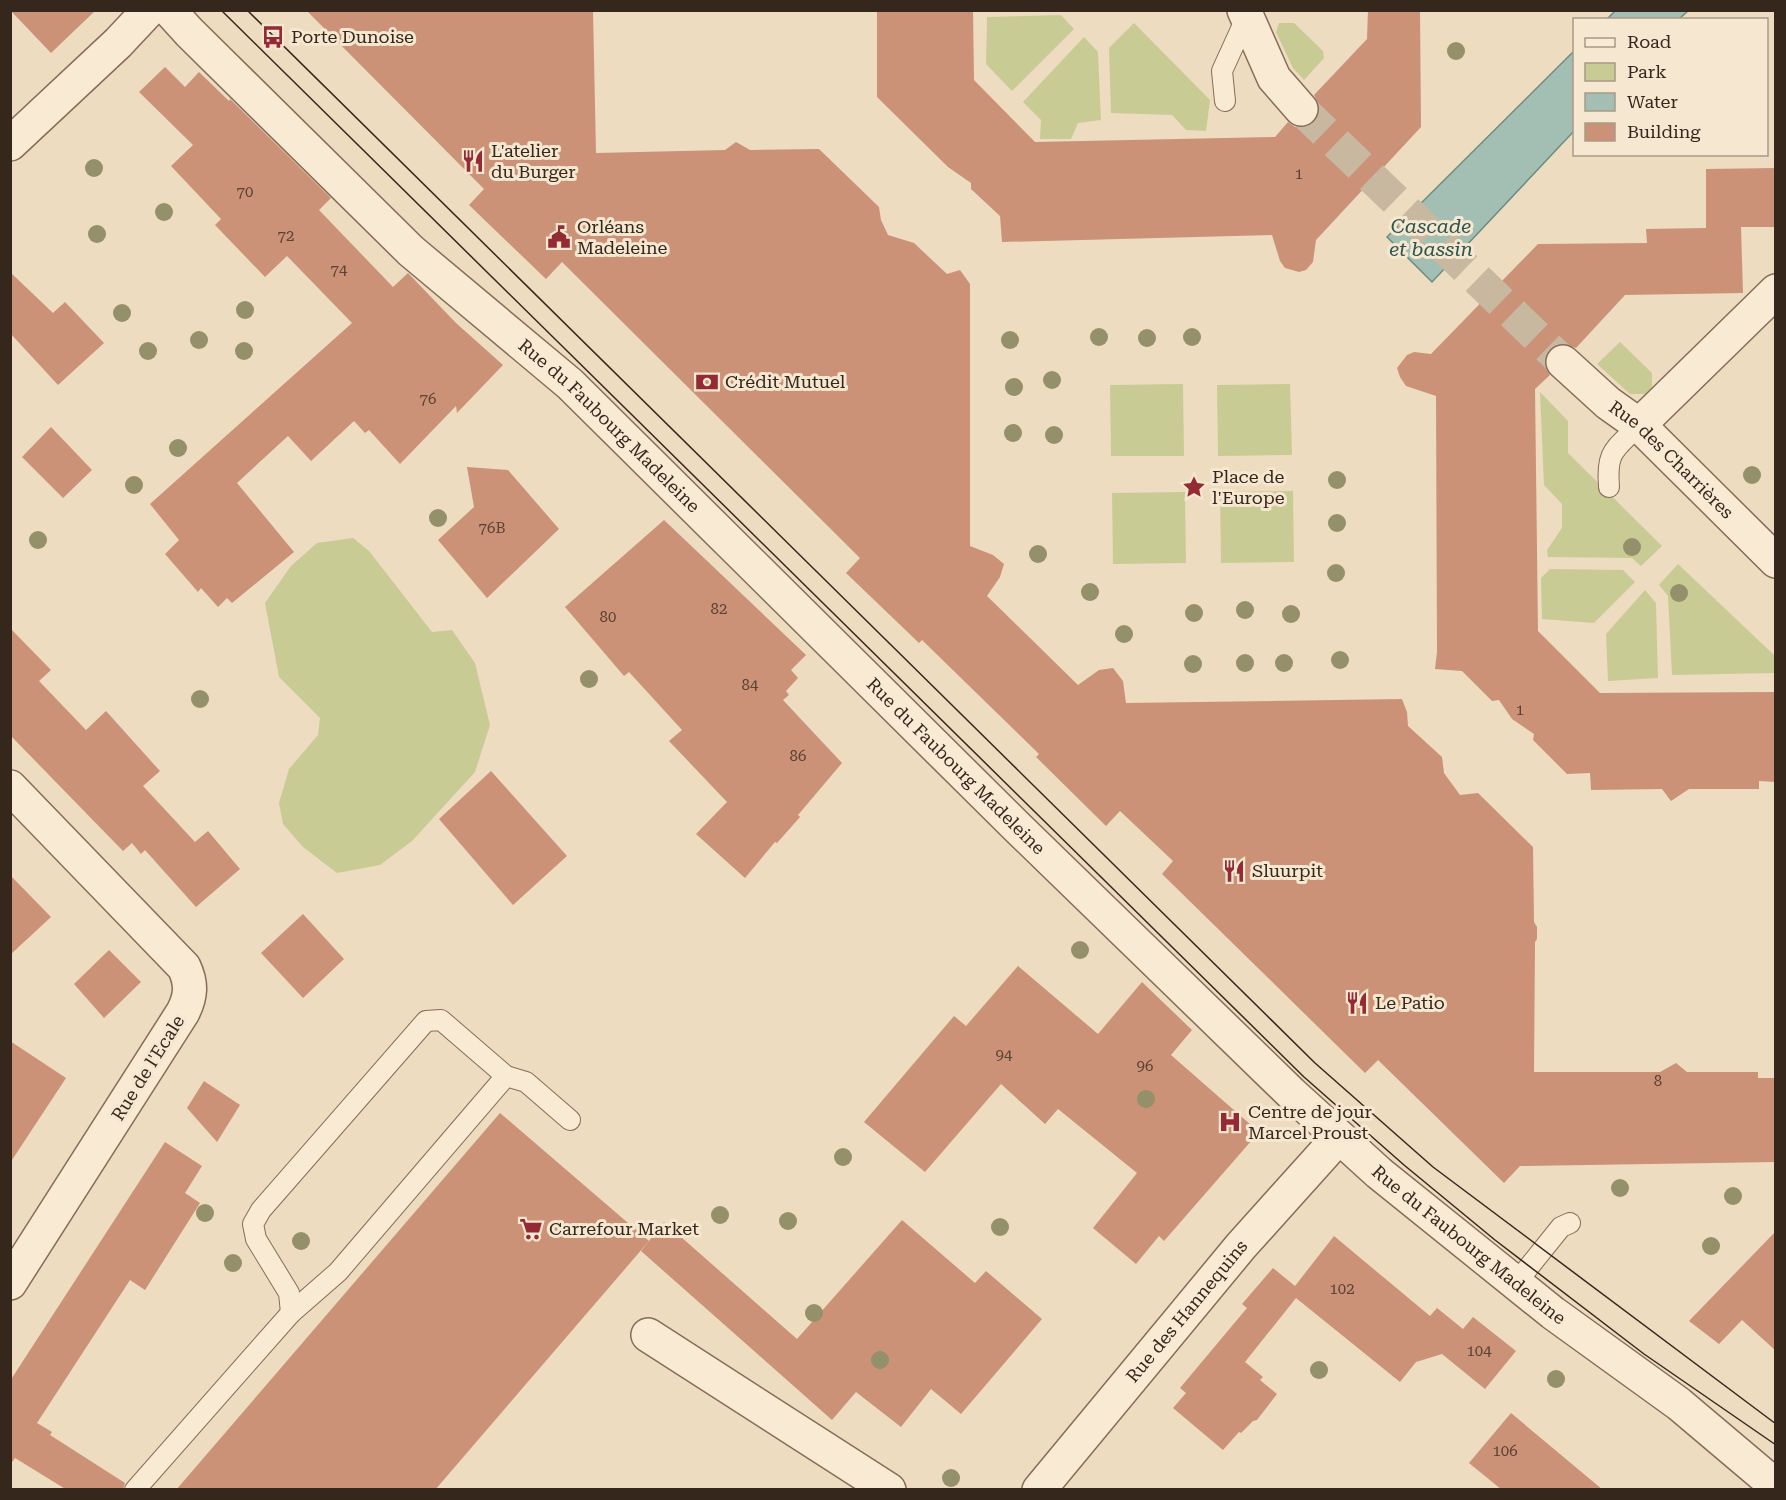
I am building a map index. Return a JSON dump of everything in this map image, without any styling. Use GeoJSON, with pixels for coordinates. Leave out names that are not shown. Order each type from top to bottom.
{"type":"FeatureCollection","features":[{"type":"Feature","properties":{"kind":"street"},"geometry":{"type":"LineString","coordinates":[[10,144],[118,43],[149,10]]}},
{"type":"Feature","properties":{"kind":"street","name":"Rue du Faubourg Madeleine"},"geometry":{"type":"LineString","coordinates":[[169,10],[411,251],[570,384],[1017,827],[1291,1093],[1379,1173],[1553,1313],[1678,1404],[1776,1486]]}},
{"type":"Feature","properties":{"kind":"street"},"geometry":{"type":"LineString","coordinates":[[1248,12],[1274,78],[1301,109]]}},
{"type":"Feature","properties":{"kind":"street"},"geometry":{"type":"LineString","coordinates":[[1639,425],[1776,291]]}},
{"type":"Feature","properties":{"kind":"street","name":"Rue des Charrières"},"geometry":{"type":"LineString","coordinates":[[1563,362],[1608,404],[1639,425],[1776,561]]}},
{"type":"Feature","properties":{"kind":"street","name":"Rue de l'Ecale"},"geometry":{"type":"LineString","coordinates":[[10,787],[184,967],[191,984],[189,1001],[183,1012],[10,1283]]}},
{"type":"Feature","properties":{"kind":"street","name":"Rue des Hannequins"},"geometry":{"type":"LineString","coordinates":[[1039,1490],[1241,1246],[1339,1137]]}},
{"type":"Feature","properties":{"kind":"street"},"geometry":{"type":"LineString","coordinates":[[648,1335],[889,1490]]}},
{"type":"Feature","properties":{"kind":"lane"},"geometry":{"type":"LineString","coordinates":[[1225,100],[1222,71],[1248,12]]}},
{"type":"Feature","properties":{"kind":"lane"},"geometry":{"type":"LineString","coordinates":[[1609,487],[1607,465],[1613,452],[1639,425]]}},
{"type":"Feature","properties":{"kind":"lane"},"geometry":{"type":"LineString","coordinates":[[291,1312],[289,1293],[256,1239],[253,1224],[261,1210],[426,1021],[441,1020],[506,1076],[526,1082],[570,1120]]}},
{"type":"Feature","properties":{"kind":"lane"},"geometry":{"type":"LineString","coordinates":[[135,1490],[291,1312],[338,1272],[506,1076]]}},
{"type":"Feature","properties":{"kind":"lane"},"geometry":{"type":"LineString","coordinates":[[1516,1283],[1561,1227],[1570,1223]]}},
{"type":"Feature","properties":{"kind":"green space"},"geometry":{"type":"Polygon","coordinates":[[[1061,15],[1074,29],[1012,91],[986,64],[987,17],[1061,15]]]}},
{"type":"Feature","properties":{"kind":"green space"},"geometry":{"type":"Polygon","coordinates":[[[1134,23],[1210,100],[1206,131],[1186,130],[1172,115],[1111,113],[1109,48],[1134,23]]]}},
{"type":"Feature","properties":{"kind":"green space"},"geometry":{"type":"Polygon","coordinates":[[[1279,23],[1294,23],[1323,51],[1324,58],[1304,80],[1293,68],[1276,32],[1279,23]]]}},
{"type":"Feature","properties":{"kind":"green space"},"geometry":{"type":"Polygon","coordinates":[[[1084,37],[1098,52],[1101,120],[1078,123],[1071,139],[1040,139],[1041,120],[1023,102],[1084,37]]]}},
{"type":"Feature","properties":{"kind":"green space"},"geometry":{"type":"Polygon","coordinates":[[[1620,342],[1652,373],[1652,387],[1645,394],[1630,394],[1597,364],[1620,342]]]}},
{"type":"Feature","properties":{"kind":"green space"},"geometry":{"type":"Polygon","coordinates":[[[1183,384],[1184,456],[1111,456],[1110,385],[1183,384]]]}},
{"type":"Feature","properties":{"kind":"green space"},"geometry":{"type":"Polygon","coordinates":[[[1290,384],[1292,455],[1218,456],[1217,385],[1290,384]]]}},
{"type":"Feature","properties":{"kind":"green space"},"geometry":{"type":"Polygon","coordinates":[[[1540,392],[1568,421],[1568,453],[1662,546],[1641,566],[1632,558],[1548,557],[1547,550],[1562,528],[1562,504],[1544,485],[1540,392]]]}},
{"type":"Feature","properties":{"kind":"green space"},"geometry":{"type":"Polygon","coordinates":[[[1293,491],[1294,562],[1221,563],[1220,492],[1293,491]]]}},
{"type":"Feature","properties":{"kind":"green space"},"geometry":{"type":"Polygon","coordinates":[[[1185,492],[1186,563],[1113,564],[1112,493],[1185,492]]]}},
{"type":"Feature","properties":{"kind":"green space"},"geometry":{"type":"Polygon","coordinates":[[[353,538],[369,551],[432,632],[452,630],[475,663],[490,725],[475,772],[412,841],[380,865],[337,873],[303,847],[283,824],[279,803],[289,769],[318,735],[320,718],[279,677],[265,603],[291,566],[317,543],[353,538]]]}},
{"type":"Feature","properties":{"kind":"green space"},"geometry":{"type":"Polygon","coordinates":[[[1678,564],[1775,656],[1775,673],[1672,675],[1668,596],[1659,585],[1678,564]]]}},
{"type":"Feature","properties":{"kind":"green space"},"geometry":{"type":"Polygon","coordinates":[[[1550,569],[1623,570],[1635,582],[1594,623],[1542,619],[1541,578],[1550,569]]]}},
{"type":"Feature","properties":{"kind":"green space"},"geometry":{"type":"Polygon","coordinates":[[[1645,590],[1656,603],[1658,678],[1608,681],[1606,634],[1645,590]]]}},
{"type":"Feature","properties":{"kind":"water"},"geometry":{"type":"Polygon","coordinates":[[[1616,10],[1688,10],[1680,18],[1608,18],[1616,10]]]}},
{"type":"Feature","properties":{"kind":"water","name":"Cascade et bassin"},"geometry":{"type":"Polygon","coordinates":[[[1573,52],[1573,132],[1432,282],[1387,237],[1573,52]]]}},
{"type":"Feature","properties":{"kind":"building"},"geometry":{"type":"Polygon","coordinates":[[[10,10],[96,10],[51,53],[10,10]]]}},
{"type":"Feature","properties":{"kind":"building"},"geometry":{"type":"Polygon","coordinates":[[[306,10],[593,10],[596,153],[725,150],[736,142],[750,150],[819,149],[879,207],[881,220],[888,235],[914,243],[947,274],[960,270],[970,284],[970,546],[993,555],[1004,564],[1000,577],[987,596],[1078,685],[1099,670],[1113,668],[1123,681],[1126,703],[1402,699],[1407,712],[1408,726],[1442,757],[1444,773],[1460,795],[1478,793],[1533,847],[1534,922],[1537,927],[1534,1072],[1660,1072],[1676,1063],[1687,1072],[1758,1072],[1758,1078],[1776,1078],[1776,1162],[1520,1166],[1504,1183],[1378,1060],[1365,1073],[1162,874],[1173,861],[1120,811],[1106,826],[1036,757],[1039,754],[922,640],[919,643],[846,573],[860,558],[562,262],[546,279],[469,205],[484,189],[306,10]]]}},
{"type":"Feature","properties":{"kind":"building"},"geometry":{"type":"Polygon","coordinates":[[[877,10],[973,10],[974,80],[1035,142],[1275,137],[1288,122],[1295,127],[1305,127],[1314,123],[1319,115],[1319,105],[1314,95],[1367,39],[1368,10],[1420,10],[1421,127],[1316,240],[1313,262],[1306,270],[1299,272],[1285,268],[1280,261],[1272,235],[1002,242],[1000,216],[971,189],[971,183],[948,167],[877,97],[877,10]]]}},
{"type":"Feature","properties":{"kind":"building"},"geometry":{"type":"Polygon","coordinates":[[[165,67],[185,87],[199,72],[229,101],[230,99],[331,198],[319,210],[393,287],[408,273],[456,323],[503,365],[457,413],[456,406],[400,464],[369,430],[365,433],[354,421],[311,461],[288,436],[237,483],[294,552],[232,603],[227,598],[218,607],[201,588],[198,592],[165,554],[179,540],[150,504],[352,323],[287,256],[265,277],[215,225],[221,219],[171,166],[193,145],[139,92],[165,67]]]}},
{"type":"Feature","properties":{"kind":"building"},"geometry":{"type":"Polygon","coordinates":[[[1776,168],[1776,227],[1741,227],[1743,293],[1625,295],[1576,348],[1558,344],[1550,349],[1545,359],[1545,367],[1550,375],[1535,389],[1538,631],[1600,693],[1776,692],[1776,782],[1759,781],[1759,789],[1689,789],[1671,801],[1662,789],[1591,790],[1590,773],[1567,774],[1533,740],[1534,734],[1512,719],[1499,700],[1492,701],[1462,671],[1435,669],[1437,652],[1436,396],[1406,386],[1397,368],[1407,355],[1414,352],[1431,354],[1538,244],[1647,243],[1646,229],[1706,228],[1706,169],[1776,168]]]}},
{"type":"Feature","properties":{"kind":"building"},"geometry":{"type":"Polygon","coordinates":[[[10,272],[53,313],[65,302],[104,343],[58,385],[10,333],[10,272]]]}},
{"type":"Feature","properties":{"kind":"building"},"geometry":{"type":"Polygon","coordinates":[[[51,427],[92,470],[63,498],[22,457],[51,427]]]}},
{"type":"Feature","properties":{"kind":"building"},"geometry":{"type":"Polygon","coordinates":[[[467,467],[508,470],[559,529],[487,598],[438,540],[474,507],[467,467]]]}},
{"type":"Feature","properties":{"kind":"building"},"geometry":{"type":"Polygon","coordinates":[[[664,520],[806,655],[791,670],[798,678],[786,691],[789,695],[783,700],[842,763],[798,815],[800,817],[777,843],[775,842],[745,878],[696,834],[727,802],[669,741],[682,730],[629,672],[624,676],[565,607],[664,520]]]}},
{"type":"Feature","properties":{"kind":"building"},"geometry":{"type":"Polygon","coordinates":[[[10,628],[51,670],[39,681],[86,730],[106,711],[160,771],[143,786],[195,842],[208,831],[240,869],[196,907],[145,850],[141,854],[132,843],[123,851],[10,735],[10,628]]]}},
{"type":"Feature","properties":{"kind":"building"},"geometry":{"type":"Polygon","coordinates":[[[491,771],[567,856],[513,905],[439,819],[491,771]]]}},
{"type":"Feature","properties":{"kind":"building"},"geometry":{"type":"Polygon","coordinates":[[[10,875],[51,917],[10,955],[10,875]]]}},
{"type":"Feature","properties":{"kind":"building"},"geometry":{"type":"Polygon","coordinates":[[[303,914],[344,959],[303,998],[261,953],[303,914]]]}},
{"type":"Feature","properties":{"kind":"building"},"geometry":{"type":"Polygon","coordinates":[[[109,950],[141,982],[104,1018],[74,984],[109,950]]]}},
{"type":"Feature","properties":{"kind":"building"},"geometry":{"type":"Polygon","coordinates":[[[1018,966],[1098,1034],[1142,982],[1192,1030],[1171,1055],[1259,1132],[1164,1241],[1159,1236],[1136,1264],[1093,1228],[1137,1173],[1058,1109],[1045,1124],[1001,1084],[925,1172],[864,1122],[954,1016],[966,1026],[1018,966]]]}},
{"type":"Feature","properties":{"kind":"building"},"geometry":{"type":"Polygon","coordinates":[[[10,1041],[66,1078],[10,1163],[10,1041]]]}},
{"type":"Feature","properties":{"kind":"building"},"geometry":{"type":"Polygon","coordinates":[[[204,1081],[240,1105],[217,1142],[187,1108],[204,1081]]]}},
{"type":"Feature","properties":{"kind":"building"},"geometry":{"type":"Polygon","coordinates":[[[500,1113],[649,1241],[435,1490],[176,1490],[500,1113]]]}},
{"type":"Feature","properties":{"kind":"building"},"geometry":{"type":"Polygon","coordinates":[[[165,1142],[202,1166],[185,1193],[200,1203],[145,1290],[130,1280],[37,1423],[52,1432],[50,1435],[125,1483],[123,1490],[67,1490],[15,1458],[10,1465],[10,1381],[165,1142]]]}},
{"type":"Feature","properties":{"kind":"building"},"geometry":{"type":"Polygon","coordinates":[[[902,1220],[975,1283],[986,1271],[1042,1319],[961,1414],[931,1389],[901,1427],[856,1392],[832,1420],[641,1251],[664,1222],[797,1339],[902,1220]]]}},
{"type":"Feature","properties":{"kind":"building"},"geometry":{"type":"Polygon","coordinates":[[[1776,1231],[1776,1351],[1742,1320],[1719,1344],[1689,1321],[1776,1231]]]}},
{"type":"Feature","properties":{"kind":"building"},"geometry":{"type":"Polygon","coordinates":[[[1334,1236],[1430,1316],[1437,1308],[1463,1329],[1473,1317],[1516,1351],[1485,1389],[1442,1354],[1416,1362],[1400,1382],[1296,1298],[1245,1362],[1263,1377],[1260,1380],[1277,1394],[1257,1420],[1241,1433],[1239,1432],[1223,1450],[1173,1408],[1186,1393],[1180,1388],[1247,1308],[1242,1304],[1273,1268],[1295,1286],[1334,1236]]]}},
{"type":"Feature","properties":{"kind":"building"},"geometry":{"type":"Polygon","coordinates":[[[1511,1413],[1603,1490],[1502,1490],[1469,1463],[1511,1413]]]}},
{"type":"Feature","properties":{"kind":"tunnel"},"geometry":{"type":"LineString","coordinates":[[1301,109],[1563,362]]}},
{"type":"Feature","properties":{"kind":"tram line"},"geometry":{"type":"LineString","coordinates":[[221,10],[1304,1077],[1404,1165],[1495,1240],[1644,1354],[1776,1445]]}},
{"type":"Feature","properties":{"kind":"tram line"},"geometry":{"type":"LineString","coordinates":[[247,10],[1315,1063],[1433,1167],[1776,1424]]}},
{"type":"Feature","properties":{"kind":"place","name":"Porte Dunoise"},"geometry":{"type":"Point","coordinates":[273,37]}},
{"type":"Feature","properties":{"kind":"place","name":"L'atelier du Burger"},"geometry":{"type":"Point","coordinates":[473,161]}},
{"type":"Feature","properties":{"kind":"place","name":"Orléans Madeleine"},"geometry":{"type":"Point","coordinates":[559,237]}},
{"type":"Feature","properties":{"kind":"place","name":"Crédit Mutuel"},"geometry":{"type":"Point","coordinates":[707,382]}},
{"type":"Feature","properties":{"kind":"place","name":"Place de l'Europe"},"geometry":{"type":"Point","coordinates":[1194,487]}},
{"type":"Feature","properties":{"kind":"place","name":"Sluurpit"},"geometry":{"type":"Point","coordinates":[1234,871]}},
{"type":"Feature","properties":{"kind":"place","name":"Le Patio"},"geometry":{"type":"Point","coordinates":[1357,1003]}},
{"type":"Feature","properties":{"kind":"place","name":"Centre de jour Marcel Proust"},"geometry":{"type":"Point","coordinates":[1230,1122]}},
{"type":"Feature","properties":{"kind":"place","name":"Carrefour Market"},"geometry":{"type":"Point","coordinates":[531,1229]}}]}
